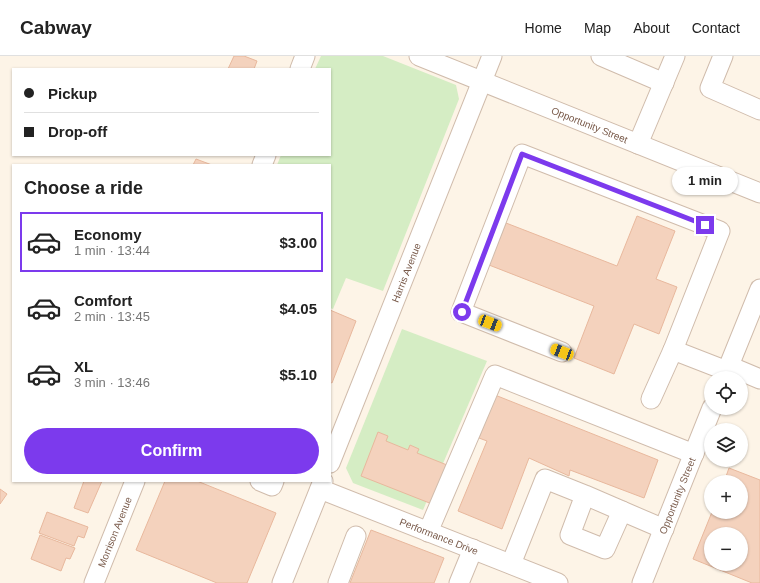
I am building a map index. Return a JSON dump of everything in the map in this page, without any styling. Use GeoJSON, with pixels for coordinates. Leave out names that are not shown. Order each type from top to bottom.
{"type":"FeatureCollection","features":[{"type":"Feature","properties":{"kind":"street"},"geometry":{"type":"LineString","coordinates":[[300,68],[305,56]]}},
{"type":"Feature","properties":{"kind":"street","name":"Opportunity Street"},"geometry":{"type":"LineString","coordinates":[[419,56],[760,193]]}},
{"type":"Feature","properties":{"kind":"street","name":"Harris Avenue"},"geometry":{"type":"LineString","coordinates":[[331,460],[492,56]]}},
{"type":"Feature","properties":{"kind":"street"},"geometry":{"type":"LineString","coordinates":[[601,56],[664,83]]}},
{"type":"Feature","properties":{"kind":"street"},"geometry":{"type":"LineString","coordinates":[[638,144],[675,56]]}},
{"type":"Feature","properties":{"kind":"street"},"geometry":{"type":"LineString","coordinates":[[723,56],[710,88],[760,110]]}},
{"type":"Feature","properties":{"kind":"street"},"geometry":{"type":"LineString","coordinates":[[562,352],[462,312],[522,154],[720,231],[673,350],[651,399]]}},
{"type":"Feature","properties":{"kind":"street"},"geometry":{"type":"LineString","coordinates":[[727,371],[760,289]]}},
{"type":"Feature","properties":{"kind":"street"},"geometry":{"type":"LineString","coordinates":[[673,350],[725,371]]}},
{"type":"Feature","properties":{"kind":"street"},"geometry":{"type":"LineString","coordinates":[[428,532],[495,375],[694,454]]}},
{"type":"Feature","properties":{"kind":"street"},"geometry":{"type":"LineString","coordinates":[[748,376],[760,379]]}},
{"type":"Feature","properties":{"kind":"street","name":"Opportunity Street"},"geometry":{"type":"LineString","coordinates":[[642,583],[709,415]]}},
{"type":"Feature","properties":{"kind":"street"},"geometry":{"type":"LineString","coordinates":[[511,564],[545,479],[664,529]]}},
{"type":"Feature","properties":{"kind":"street","name":"Morrison Avenue"},"geometry":{"type":"LineString","coordinates":[[94,583],[135,482]]}},
{"type":"Feature","properties":{"kind":"street"},"geometry":{"type":"LineString","coordinates":[[262,482],[272,486],[274,482]]}},
{"type":"Feature","properties":{"kind":"street"},"geometry":{"type":"LineString","coordinates":[[282,583],[321,485]]}},
{"type":"Feature","properties":{"kind":"street","name":"Performance Drive"},"geometry":{"type":"LineString","coordinates":[[321,485],[428,532],[558,583]]}},
{"type":"Feature","properties":{"kind":"street"},"geometry":{"type":"LineString","coordinates":[[585,495],[570,535],[605,549],[622,511]]}},
{"type":"Feature","properties":{"kind":"street"},"geometry":{"type":"LineString","coordinates":[[338,583],[356,536]]}},
{"type":"Feature","properties":{"kind":"street"},"geometry":{"type":"LineString","coordinates":[[459,583],[472,549]]}},
{"type":"Feature","properties":{"kind":"green space"},"geometry":{"type":"Polygon","coordinates":[[[321,56],[383,56],[456,85],[459,99],[383,291],[346,278],[333,309],[331,308],[331,164],[277,164],[281,156],[331,156],[331,68],[315,68],[321,56]]]}},
{"type":"Feature","properties":{"kind":"green space"},"geometry":{"type":"Polygon","coordinates":[[[402,329],[487,361],[423,510],[353,483],[346,468],[402,329]]]}},
{"type":"Feature","properties":{"kind":"building"},"geometry":{"type":"Polygon","coordinates":[[[234,56],[244,56],[257,61],[254,68],[228,68],[234,56]]]}},
{"type":"Feature","properties":{"kind":"building"},"geometry":{"type":"Polygon","coordinates":[[[196,159],[209,164],[194,164],[196,159]]]}},
{"type":"Feature","properties":{"kind":"building"},"geometry":{"type":"Polygon","coordinates":[[[637,216],[675,231],[656,279],[677,287],[659,334],[634,324],[614,374],[574,358],[594,306],[489,265],[506,223],[617,266],[637,216]]]}},
{"type":"Feature","properties":{"kind":"building"},"geometry":{"type":"Polygon","coordinates":[[[331,310],[356,321],[331,382],[331,310]]]}},
{"type":"Feature","properties":{"kind":"building"},"geometry":{"type":"Polygon","coordinates":[[[495,395],[658,460],[644,498],[570,470],[569,476],[529,458],[502,529],[458,511],[487,441],[479,438],[495,395]]]}},
{"type":"Feature","properties":{"kind":"building"},"geometry":{"type":"Polygon","coordinates":[[[378,432],[388,436],[386,441],[408,450],[410,445],[419,449],[417,453],[447,465],[432,504],[361,476],[378,432]]]}},
{"type":"Feature","properties":{"kind":"building"},"geometry":{"type":"Polygon","coordinates":[[[729,468],[747,475],[726,475],[729,468]]]}},
{"type":"Feature","properties":{"kind":"building"},"geometry":{"type":"Polygon","coordinates":[[[748,475],[760,480],[760,583],[752,583],[722,571],[748,571],[748,527],[706,527],[709,519],[748,519],[748,475]]]}},
{"type":"Feature","properties":{"kind":"building"},"geometry":{"type":"Polygon","coordinates":[[[84,482],[102,482],[88,513],[74,508],[84,482]]]}},
{"type":"Feature","properties":{"kind":"building"},"geometry":{"type":"Polygon","coordinates":[[[165,482],[199,482],[276,513],[247,583],[217,583],[136,550],[165,482]]]}},
{"type":"Feature","properties":{"kind":"building"},"geometry":{"type":"Polygon","coordinates":[[[0,489],[7,494],[0,504],[0,489]]]}},
{"type":"Feature","properties":{"kind":"building"},"geometry":{"type":"Polygon","coordinates":[[[47,512],[88,527],[84,538],[78,536],[74,546],[39,533],[47,512]]]}},
{"type":"Feature","properties":{"kind":"building"},"geometry":{"type":"Polygon","coordinates":[[[371,530],[444,558],[434,583],[350,583],[371,530]]]}},
{"type":"Feature","properties":{"kind":"building"},"geometry":{"type":"Polygon","coordinates":[[[704,532],[704,563],[693,559],[704,532]]]}},
{"type":"Feature","properties":{"kind":"building"},"geometry":{"type":"Polygon","coordinates":[[[40,535],[75,548],[70,559],[66,558],[61,571],[31,559],[40,535]]]}},
{"type":"Feature","properties":{"kind":"route"},"geometry":{"type":"LineString","coordinates":[[462,312],[522,154],[705,225]]}}]}
